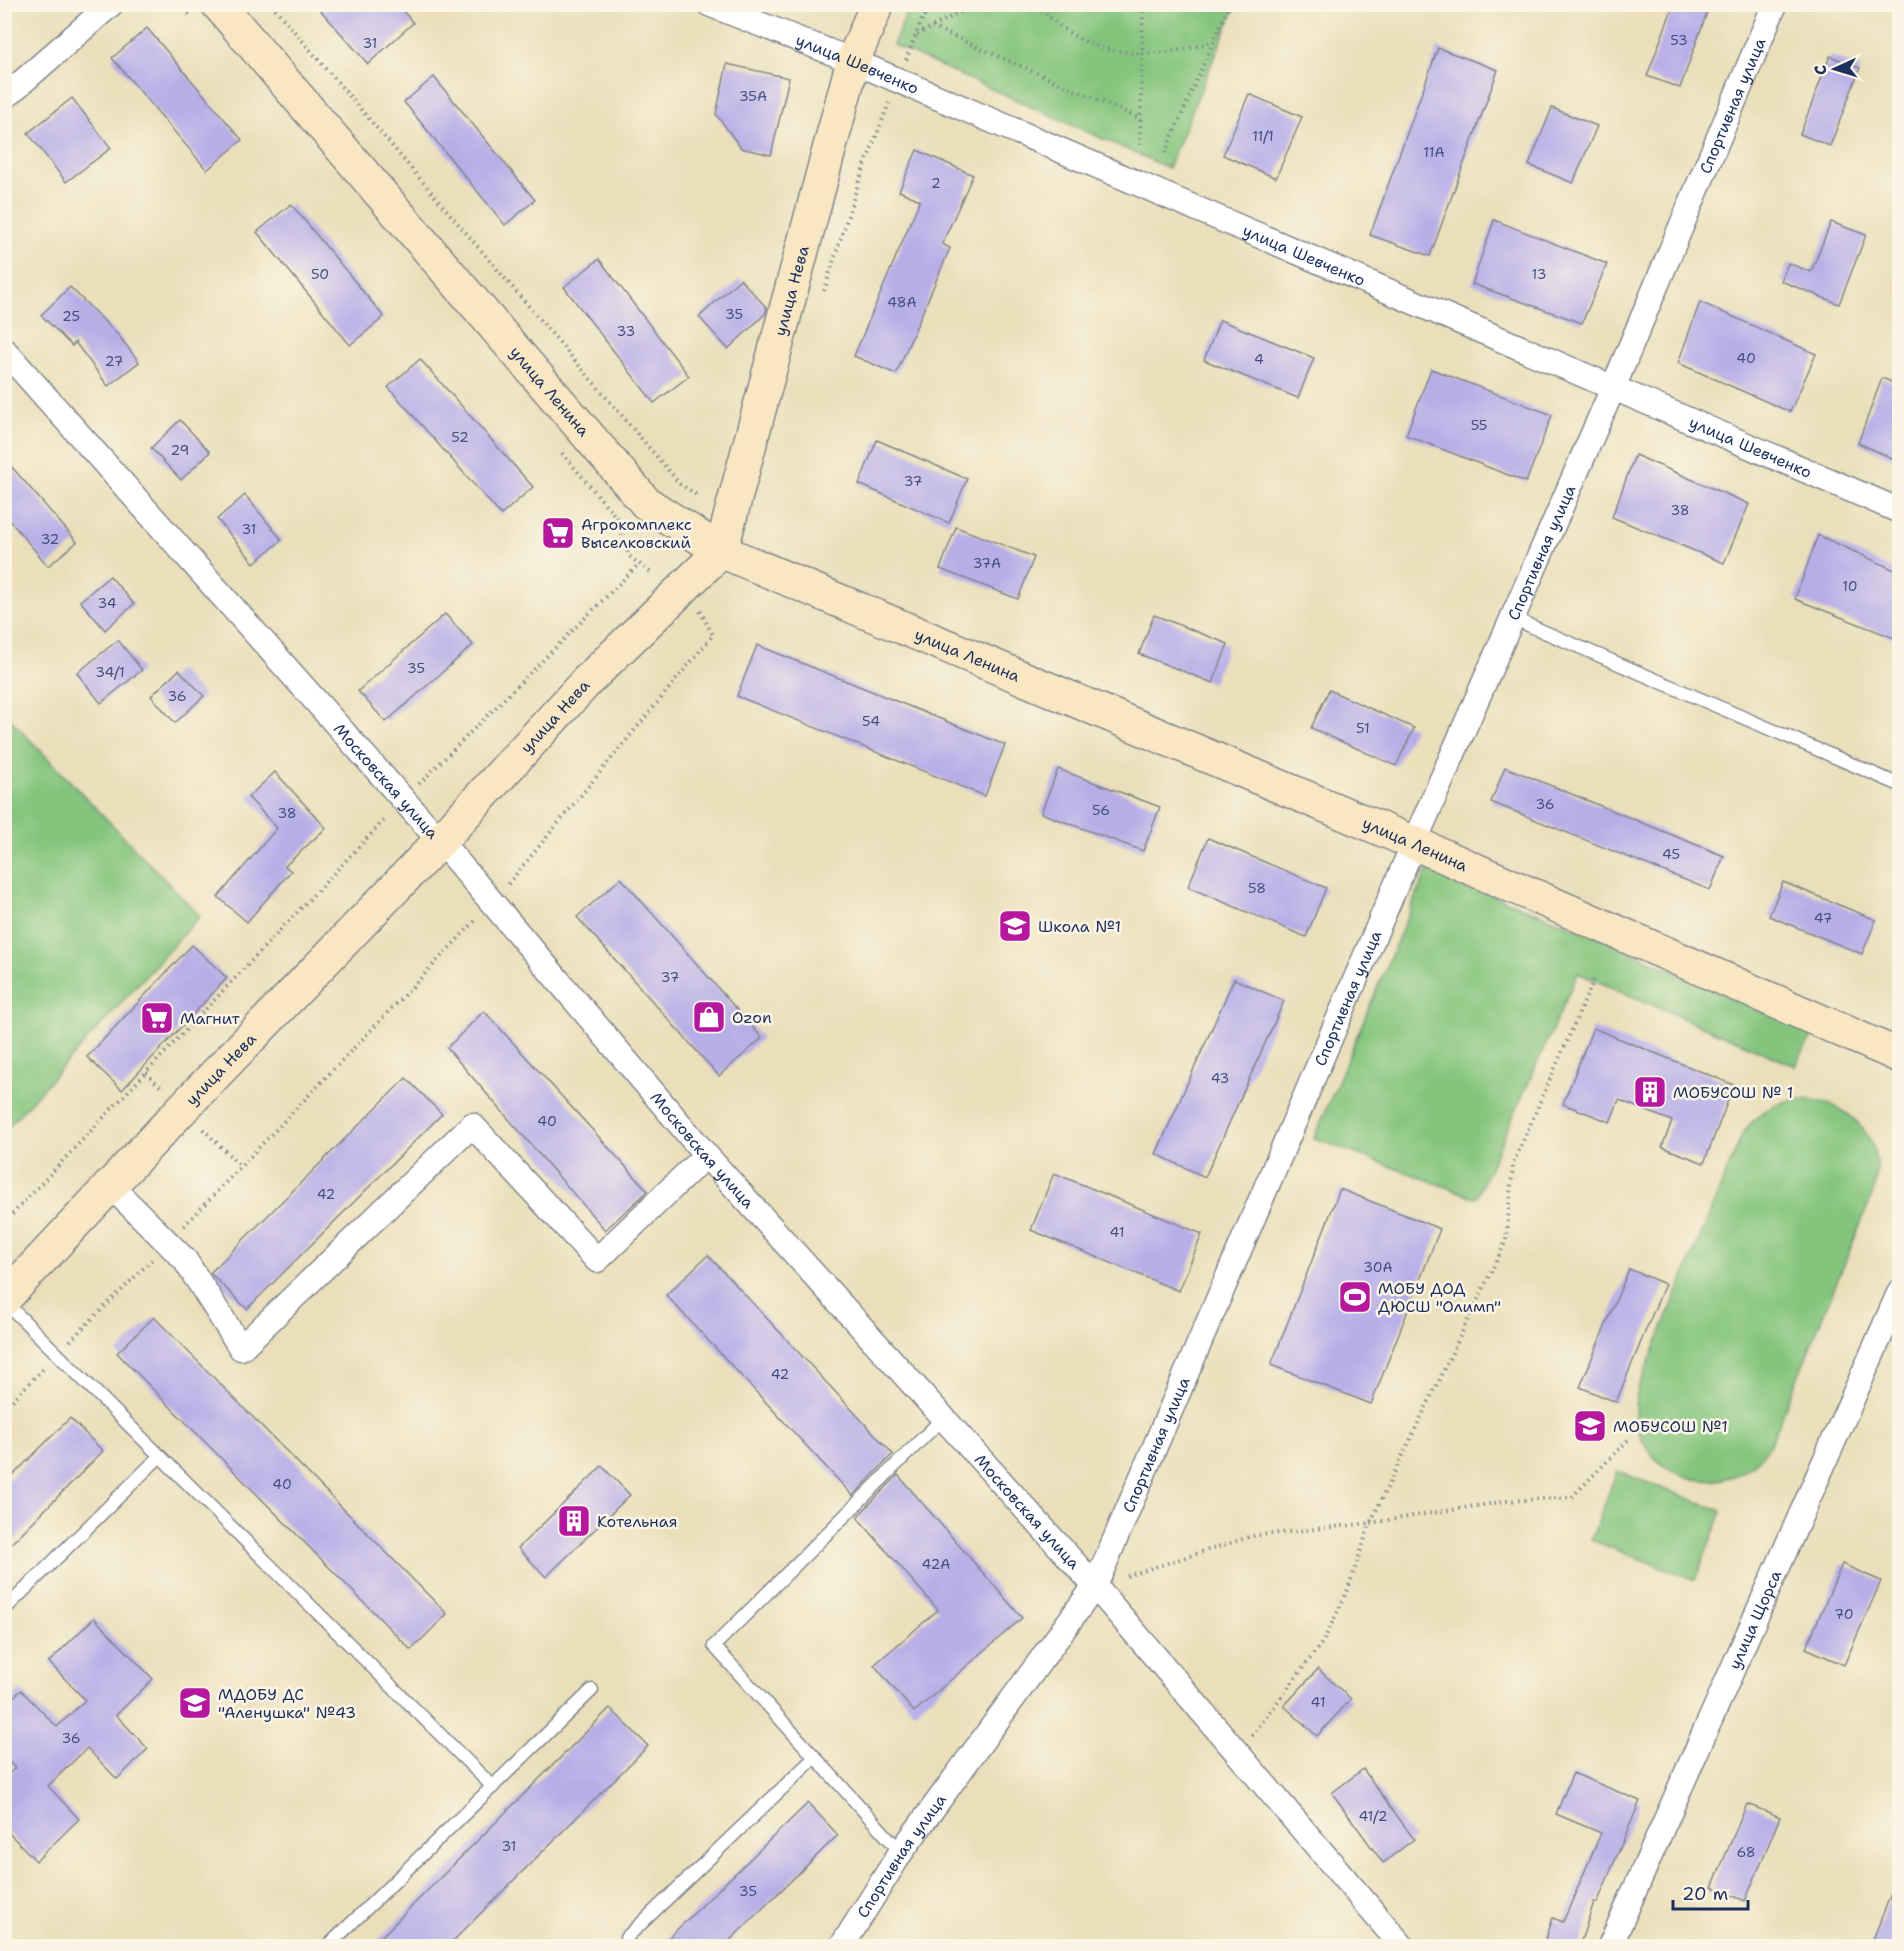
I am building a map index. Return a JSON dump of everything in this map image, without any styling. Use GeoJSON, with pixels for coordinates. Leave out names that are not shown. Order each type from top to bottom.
{"type":"FeatureCollection","features":[{"type":"Feature","properties":{"kind":"main road","name":"улица Ленина"},"geometry":{"type":"LineString","coordinates":[[218,4],[646,503],[721,551],[1414,843],[1899,1056]]}},
{"type":"Feature","properties":{"kind":"main road","name":"улица Нева"},"geometry":{"type":"LineString","coordinates":[[4,1300],[182,1108],[440,841],[587,681],[721,551],[853,62],[877,4]]}},
{"type":"Feature","properties":{"kind":"street"},"geometry":{"type":"LineString","coordinates":[[4,98],[111,4]]}},
{"type":"Feature","properties":{"kind":"street","name":"улица Шевченко"},"geometry":{"type":"LineString","coordinates":[[709,4],[898,81],[1899,510]]}},
{"type":"Feature","properties":{"kind":"street","name":"Спортивная улица"},"geometry":{"type":"LineString","coordinates":[[842,1947],[901,1852],[1095,1586],[1414,843],[1613,388],[1775,4]]}},
{"type":"Feature","properties":{"kind":"street","name":"Московская улица"},"geometry":{"type":"LineString","coordinates":[[4,350],[440,841],[706,1155],[1095,1586],[1402,1947]]}},
{"type":"Feature","properties":{"kind":"street"},"geometry":{"type":"LineString","coordinates":[[111,1186],[185,1260],[241,1348],[472,1125],[597,1260],[706,1155]]}},
{"type":"Feature","properties":{"kind":"street","name":"улица Щорса"},"geometry":{"type":"LineString","coordinates":[[1610,1947],[1899,1291]]}},
{"type":"Feature","properties":{"kind":"lane"},"geometry":{"type":"LineString","coordinates":[[1512,618],[1899,785]]}},
{"type":"Feature","properties":{"kind":"lane"},"geometry":{"type":"LineString","coordinates":[[4,1300],[493,1787]]}},
{"type":"Feature","properties":{"kind":"lane"},"geometry":{"type":"LineString","coordinates":[[901,1852],[714,1646],[944,1417]]}},
{"type":"Feature","properties":{"kind":"lane"},"geometry":{"type":"LineString","coordinates":[[4,1610],[160,1456]]}},
{"type":"Feature","properties":{"kind":"lane"},"geometry":{"type":"LineString","coordinates":[[328,1947],[592,1690]]}},
{"type":"Feature","properties":{"kind":"lane"},"geometry":{"type":"LineString","coordinates":[[627,1947],[626,1938],[815,1757]]}},
{"type":"Feature","properties":{"kind":"path"},"geometry":{"type":"LineString","coordinates":[[271,4],[680,484],[697,495]]}},
{"type":"Feature","properties":{"kind":"path"},"geometry":{"type":"LineString","coordinates":[[821,300],[860,178],[928,4]]}},
{"type":"Feature","properties":{"kind":"path"},"geometry":{"type":"LineString","coordinates":[[924,16],[946,4]]}},
{"type":"Feature","properties":{"kind":"path"},"geometry":{"type":"LineString","coordinates":[[916,35],[975,4]]}},
{"type":"Feature","properties":{"kind":"path"},"geometry":{"type":"LineString","coordinates":[[1038,4],[1046,15],[1074,36],[1107,50],[1142,54],[1194,47],[1214,41]]}},
{"type":"Feature","properties":{"kind":"path"},"geometry":{"type":"LineString","coordinates":[[1140,145],[1143,4]]}},
{"type":"Feature","properties":{"kind":"path"},"geometry":{"type":"LineString","coordinates":[[1165,153],[1230,4]]}},
{"type":"Feature","properties":{"kind":"path"},"geometry":{"type":"LineString","coordinates":[[933,27],[1141,119]]}},
{"type":"Feature","properties":{"kind":"path"},"geometry":{"type":"LineString","coordinates":[[4,1223],[403,800],[639,564]]}},
{"type":"Feature","properties":{"kind":"path"},"geometry":{"type":"LineString","coordinates":[[4,1409],[168,1243],[493,903],[712,635],[696,604]]}},
{"type":"Feature","properties":{"kind":"path"},"geometry":{"type":"LineString","coordinates":[[1238,1756],[1324,1640],[1347,1592],[1370,1524],[1506,1241],[1513,1164],[1594,979]]}},
{"type":"Feature","properties":{"kind":"path"},"geometry":{"type":"LineString","coordinates":[[146,1073],[164,1091]]}},
{"type":"Feature","properties":{"kind":"path"},"geometry":{"type":"LineString","coordinates":[[198,1124],[241,1167]]}},
{"type":"Feature","properties":{"kind":"path"},"geometry":{"type":"LineString","coordinates":[[1095,1586],[1252,1536],[1370,1524],[1507,1501],[1572,1497],[1631,1437]]}},
{"type":"Feature","properties":{"kind":"green space"},"geometry":{"type":"Polygon","coordinates":[[[910,4],[1236,5],[1168,168],[893,45],[910,4]]]}},
{"type":"Feature","properties":{"kind":"green space"},"geometry":{"type":"Polygon","coordinates":[[[4,713],[200,916],[5,1130],[4,1130],[4,713]]]}},
{"type":"Feature","properties":{"kind":"green space"},"geometry":{"type":"Polygon","coordinates":[[[1427,870],[1594,935],[1813,1034],[1795,1066],[1578,973],[1476,1198],[1314,1138],[1427,870]]]}},
{"type":"Feature","properties":{"kind":"green space"},"geometry":{"type":"Polygon","coordinates":[[[1806,1099],[1824,1102],[1839,1109],[1864,1129],[1876,1159],[1873,1193],[1773,1438],[1755,1463],[1732,1477],[1706,1480],[1681,1475],[1659,1462],[1643,1442],[1635,1416],[1639,1386],[1742,1135],[1754,1120],[1769,1108],[1787,1101],[1806,1099]]]}},
{"type":"Feature","properties":{"kind":"green space"},"geometry":{"type":"Polygon","coordinates":[[[1617,1471],[1722,1511],[1695,1580],[1591,1540],[1617,1471]]]}},
{"type":"Feature","properties":{"kind":"building"},"geometry":{"type":"Polygon","coordinates":[[[315,4],[397,4],[413,23],[368,64],[315,4]]]}},
{"type":"Feature","properties":{"kind":"building"},"geometry":{"type":"Polygon","coordinates":[[[1674,4],[1710,4],[1680,88],[1647,76],[1674,4]]]}},
{"type":"Feature","properties":{"kind":"building"},"geometry":{"type":"Polygon","coordinates":[[[147,28],[242,140],[207,170],[112,58],[147,28]]]}},
{"type":"Feature","properties":{"kind":"building"},"geometry":{"type":"Polygon","coordinates":[[[1438,48],[1498,70],[1430,256],[1370,235],[1438,48]]]}},
{"type":"Feature","properties":{"kind":"building"},"geometry":{"type":"Polygon","coordinates":[[[1830,56],[1860,68],[1830,146],[1800,134],[1830,56]]]}},
{"type":"Feature","properties":{"kind":"building"},"geometry":{"type":"Polygon","coordinates":[[[727,64],[789,78],[771,155],[741,148],[716,114],[727,64]]]}},
{"type":"Feature","properties":{"kind":"building"},"geometry":{"type":"Polygon","coordinates":[[[434,77],[535,200],[505,225],[404,102],[434,77]]]}},
{"type":"Feature","properties":{"kind":"building"},"geometry":{"type":"Polygon","coordinates":[[[1249,94],[1302,117],[1276,178],[1223,155],[1249,94]]]}},
{"type":"Feature","properties":{"kind":"building"},"geometry":{"type":"Polygon","coordinates":[[[72,98],[111,148],[66,182],[28,133],[72,98]]]}},
{"type":"Feature","properties":{"kind":"building"},"geometry":{"type":"Polygon","coordinates":[[[1552,108],[1597,126],[1573,183],[1529,165],[1552,108]]]}},
{"type":"Feature","properties":{"kind":"building"},"geometry":{"type":"Polygon","coordinates":[[[917,150],[973,175],[942,244],[950,248],[896,374],[854,356],[920,200],[899,191],[917,150]]]}},
{"type":"Feature","properties":{"kind":"building"},"geometry":{"type":"Polygon","coordinates":[[[291,204],[384,317],[350,345],[257,232],[291,204]]]}},
{"type":"Feature","properties":{"kind":"building"},"geometry":{"type":"Polygon","coordinates":[[[1494,220],[1607,264],[1582,323],[1472,284],[1494,220]]]}},
{"type":"Feature","properties":{"kind":"building"},"geometry":{"type":"Polygon","coordinates":[[[1831,222],[1866,235],[1839,304],[1781,281],[1788,263],[1811,272],[1831,222]]]}},
{"type":"Feature","properties":{"kind":"building"},"geometry":{"type":"Polygon","coordinates":[[[599,259],[689,376],[654,403],[564,287],[599,259]]]}},
{"type":"Feature","properties":{"kind":"building"},"geometry":{"type":"Polygon","coordinates":[[[740,279],[767,308],[765,314],[728,349],[699,317],[740,279]]]}},
{"type":"Feature","properties":{"kind":"building"},"geometry":{"type":"Polygon","coordinates":[[[70,287],[119,336],[139,362],[108,386],[75,342],[72,346],[41,315],[70,287]]]}},
{"type":"Feature","properties":{"kind":"building"},"geometry":{"type":"Polygon","coordinates":[[[1700,302],[1816,354],[1790,412],[1678,363],[1700,302]]]}},
{"type":"Feature","properties":{"kind":"building"},"geometry":{"type":"Polygon","coordinates":[[[1220,320],[1314,358],[1298,398],[1204,360],[1220,320]]]}},
{"type":"Feature","properties":{"kind":"building"},"geometry":{"type":"Polygon","coordinates":[[[420,359],[533,487],[501,515],[388,387],[420,359]]]}},
{"type":"Feature","properties":{"kind":"building"},"geometry":{"type":"Polygon","coordinates":[[[1431,369],[1552,415],[1526,482],[1406,435],[1431,369]]]}},
{"type":"Feature","properties":{"kind":"building"},"geometry":{"type":"Polygon","coordinates":[[[1882,378],[1899,385],[1899,461],[1858,443],[1882,378]]]}},
{"type":"Feature","properties":{"kind":"building"},"geometry":{"type":"Polygon","coordinates":[[[180,420],[210,452],[181,480],[151,448],[180,420]]]}},
{"type":"Feature","properties":{"kind":"building"},"geometry":{"type":"Polygon","coordinates":[[[877,440],[967,479],[949,523],[859,484],[877,440]]]}},
{"type":"Feature","properties":{"kind":"building"},"geometry":{"type":"Polygon","coordinates":[[[1635,455],[1749,504],[1724,563],[1612,517],[1635,455]]]}},
{"type":"Feature","properties":{"kind":"building"},"geometry":{"type":"Polygon","coordinates":[[[4,458],[77,542],[48,566],[4,514],[4,458]]]}},
{"type":"Feature","properties":{"kind":"building"},"geometry":{"type":"Polygon","coordinates":[[[245,495],[282,540],[254,563],[217,519],[245,495]]]}},
{"type":"Feature","properties":{"kind":"building"},"geometry":{"type":"Polygon","coordinates":[[[956,527],[1034,557],[1018,599],[940,569],[956,527]]]}},
{"type":"Feature","properties":{"kind":"building"},"geometry":{"type":"Polygon","coordinates":[[[1818,535],[1899,572],[1899,640],[1795,599],[1818,535]]]}},
{"type":"Feature","properties":{"kind":"building"},"geometry":{"type":"Polygon","coordinates":[[[110,576],[134,604],[105,630],[80,601],[110,576]]]}},
{"type":"Feature","properties":{"kind":"building"},"geometry":{"type":"Polygon","coordinates":[[[445,614],[473,645],[386,722],[358,691],[445,614]]]}},
{"type":"Feature","properties":{"kind":"building"},"geometry":{"type":"Polygon","coordinates":[[[1154,615],[1228,644],[1213,683],[1139,654],[1154,615]]]}},
{"type":"Feature","properties":{"kind":"building"},"geometry":{"type":"Polygon","coordinates":[[[118,640],[142,670],[101,703],[77,673],[118,640]]]}},
{"type":"Feature","properties":{"kind":"building"},"geometry":{"type":"Polygon","coordinates":[[[757,645],[1005,745],[985,796],[737,696],[757,645]]]}},
{"type":"Feature","properties":{"kind":"building"},"geometry":{"type":"Polygon","coordinates":[[[179,670],[204,696],[175,723],[151,696],[179,670]]]}},
{"type":"Feature","properties":{"kind":"building"},"geometry":{"type":"Polygon","coordinates":[[[1329,690],[1414,728],[1396,766],[1311,728],[1329,690]]]}},
{"type":"Feature","properties":{"kind":"building"},"geometry":{"type":"Polygon","coordinates":[[[1505,767],[1724,856],[1710,890],[1491,802],[1505,767]]]}},
{"type":"Feature","properties":{"kind":"building"},"geometry":{"type":"Polygon","coordinates":[[[1058,769],[1160,807],[1143,851],[1041,813],[1058,769]]]}},
{"type":"Feature","properties":{"kind":"building"},"geometry":{"type":"Polygon","coordinates":[[[275,772],[326,828],[285,866],[291,871],[247,922],[218,897],[277,828],[248,797],[275,772]]]}},
{"type":"Feature","properties":{"kind":"building"},"geometry":{"type":"Polygon","coordinates":[[[1208,838],[1326,888],[1306,937],[1188,887],[1208,838]]]}},
{"type":"Feature","properties":{"kind":"building"},"geometry":{"type":"Polygon","coordinates":[[[621,878],[762,1038],[719,1076],[577,917],[621,878]]]}},
{"type":"Feature","properties":{"kind":"building"},"geometry":{"type":"Polygon","coordinates":[[[1783,882],[1876,920],[1862,954],[1769,916],[1783,882]]]}},
{"type":"Feature","properties":{"kind":"building","name":"Магнит"},"geometry":{"type":"Polygon","coordinates":[[[192,945],[227,978],[122,1090],[87,1057],[192,945]]]}},
{"type":"Feature","properties":{"kind":"building"},"geometry":{"type":"Polygon","coordinates":[[[1234,979],[1284,1001],[1205,1177],[1156,1154],[1234,979]]]}},
{"type":"Feature","properties":{"kind":"building"},"geometry":{"type":"Polygon","coordinates":[[[484,1011],[648,1191],[605,1230],[447,1048],[484,1011]]]}},
{"type":"Feature","properties":{"kind":"building","name":"МОБУСОШ № 1"},"geometry":{"type":"Polygon","coordinates":[[[1593,1028],[1734,1085],[1704,1163],[1662,1147],[1672,1121],[1619,1100],[1610,1122],[1563,1104],[1593,1028]]]}},
{"type":"Feature","properties":{"kind":"building"},"geometry":{"type":"Polygon","coordinates":[[[406,1078],[442,1114],[247,1309],[210,1273],[406,1078]]]}},
{"type":"Feature","properties":{"kind":"building"},"geometry":{"type":"Polygon","coordinates":[[[1054,1173],[1202,1234],[1179,1291],[1031,1230],[1054,1173]]]}},
{"type":"Feature","properties":{"kind":"building","name":"МОБУ ДОД ДЮСШ \"Олимп\""},"geometry":{"type":"Polygon","coordinates":[[[1340,1189],[1440,1229],[1371,1404],[1271,1365],[1340,1189]]]}},
{"type":"Feature","properties":{"kind":"building"},"geometry":{"type":"Polygon","coordinates":[[[708,1255],[893,1454],[853,1496],[666,1295],[708,1255]]]}},
{"type":"Feature","properties":{"kind":"building"},"geometry":{"type":"Polygon","coordinates":[[[1629,1269],[1665,1284],[1616,1402],[1580,1387],[1629,1269]]]}},
{"type":"Feature","properties":{"kind":"building"},"geometry":{"type":"Polygon","coordinates":[[[154,1317],[447,1614],[411,1650],[117,1353],[154,1317]]]}},
{"type":"Feature","properties":{"kind":"building"},"geometry":{"type":"Polygon","coordinates":[[[70,1418],[103,1451],[4,1551],[4,1484],[70,1418]]]}},
{"type":"Feature","properties":{"kind":"building","name":"Котельная"},"geometry":{"type":"Polygon","coordinates":[[[602,1466],[630,1495],[546,1577],[518,1548],[602,1466]]]}},
{"type":"Feature","properties":{"kind":"building"},"geometry":{"type":"Polygon","coordinates":[[[898,1475],[1022,1618],[914,1712],[874,1665],[938,1610],[857,1517],[898,1475]]]}},
{"type":"Feature","properties":{"kind":"building"},"geometry":{"type":"Polygon","coordinates":[[[1842,1564],[1881,1581],[1844,1665],[1806,1648],[1842,1564]]]}},
{"type":"Feature","properties":{"kind":"building"},"geometry":{"type":"Polygon","coordinates":[[[94,1618],[153,1679],[116,1715],[148,1749],[117,1779],[87,1748],[48,1786],[79,1819],[36,1861],[4,1828],[4,1779],[15,1768],[4,1757],[4,1706],[21,1690],[57,1727],[85,1700],[49,1662],[94,1618]]]}},
{"type":"Feature","properties":{"kind":"building"},"geometry":{"type":"Polygon","coordinates":[[[1318,1669],[1351,1699],[1317,1736],[1284,1706],[1318,1669]]]}},
{"type":"Feature","properties":{"kind":"building"},"geometry":{"type":"Polygon","coordinates":[[[610,1708],[648,1746],[447,1947],[371,1947],[610,1708]]]}},
{"type":"Feature","properties":{"kind":"building"},"geometry":{"type":"Polygon","coordinates":[[[1363,1769],[1414,1839],[1383,1863],[1332,1793],[1363,1769]]]}},
{"type":"Feature","properties":{"kind":"building"},"geometry":{"type":"Polygon","coordinates":[[[1573,1773],[1640,1801],[1597,1903],[1594,1902],[1579,1947],[1543,1947],[1553,1918],[1563,1922],[1601,1833],[1556,1814],[1573,1773]]]}},
{"type":"Feature","properties":{"kind":"building"},"geometry":{"type":"Polygon","coordinates":[[[808,1803],[838,1835],[723,1947],[659,1947],[808,1803]]]}},
{"type":"Feature","properties":{"kind":"building"},"geometry":{"type":"Polygon","coordinates":[[[1747,1804],[1780,1817],[1745,1901],[1712,1887],[1747,1804]]]}},
{"type":"Feature","properties":{"kind":"building"},"geometry":{"type":"Polygon","coordinates":[[[1898,1876],[1899,1947],[1870,1947],[1898,1876]]]}},
{"type":"Feature","properties":{"kind":"place","name":"Агрокомплекс Выселковский"},"geometry":{"type":"Point","coordinates":[558,533]}},
{"type":"Feature","properties":{"kind":"place","name":"Школа №1"},"geometry":{"type":"Point","coordinates":[1015,926]}},
{"type":"Feature","properties":{"kind":"place","name":"Ozon"},"geometry":{"type":"Point","coordinates":[709,1017]}},
{"type":"Feature","properties":{"kind":"place","name":"Магнит"},"geometry":{"type":"Point","coordinates":[157,1018]}},
{"type":"Feature","properties":{"kind":"place","name":"МОБУСОШ № 1"},"geometry":{"type":"Point","coordinates":[1650,1092]}},
{"type":"Feature","properties":{"kind":"place","name":"МОБУ ДОД ДЮСШ \"Олимп\""},"geometry":{"type":"Point","coordinates":[1355,1297]}},
{"type":"Feature","properties":{"kind":"place","name":"МОБУСОШ №1"},"geometry":{"type":"Point","coordinates":[1590,1426]}},
{"type":"Feature","properties":{"kind":"place","name":"Котельная"},"geometry":{"type":"Point","coordinates":[574,1521]}},
{"type":"Feature","properties":{"kind":"place","name":"МДОБУ ДС \"Аленушка\" №43"},"geometry":{"type":"Point","coordinates":[195,1703]}}]}
